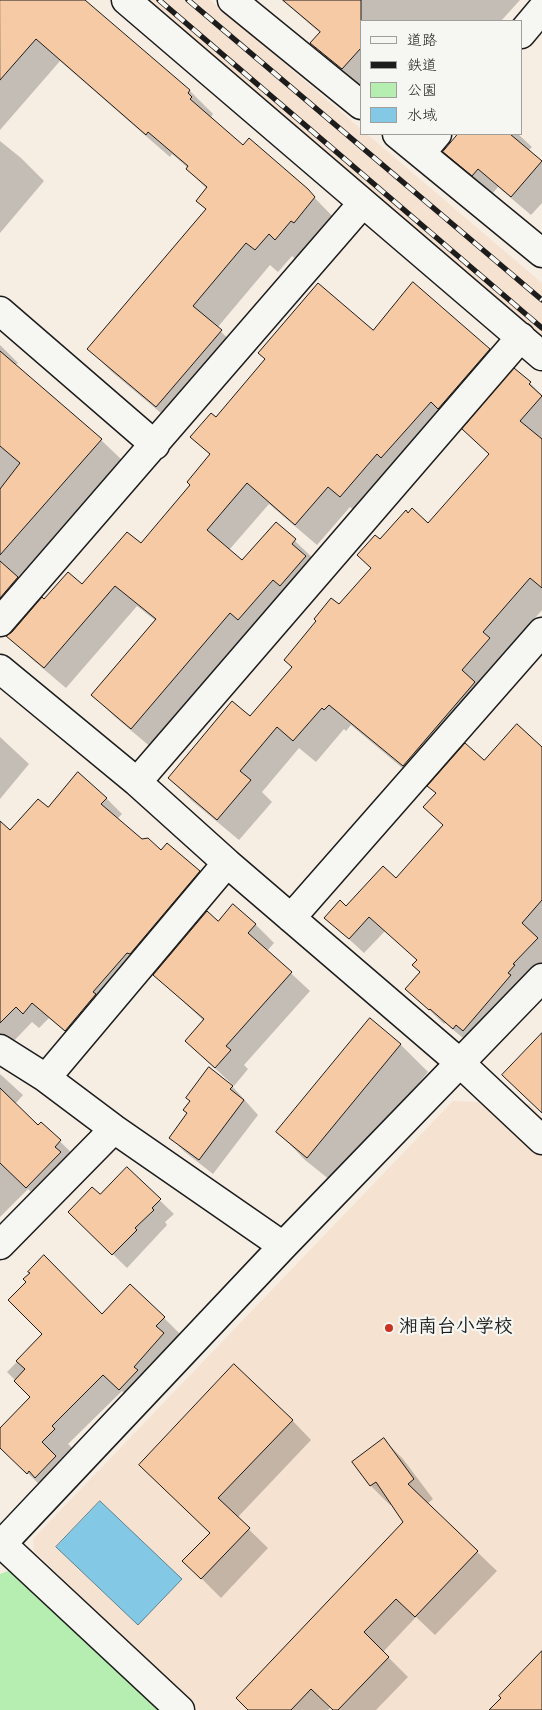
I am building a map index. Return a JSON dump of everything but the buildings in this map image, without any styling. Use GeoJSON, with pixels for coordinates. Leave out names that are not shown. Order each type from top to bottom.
{"type":"FeatureCollection","features":[{"type":"Feature","properties":{"kind":"street"},"geometry":{"type":"LineString","coordinates":[[126,0],[362,204],[542,356]]}},
{"type":"Feature","properties":{"kind":"street"},"geometry":{"type":"LineString","coordinates":[[232,0],[360,104]]}},
{"type":"Feature","properties":{"kind":"street"},"geometry":{"type":"LineString","coordinates":[[522,33],[542,9]]}},
{"type":"Feature","properties":{"kind":"street"},"geometry":{"type":"LineString","coordinates":[[400,135],[429,144],[542,253]]}},
{"type":"Feature","properties":{"kind":"street"},"geometry":{"type":"LineString","coordinates":[[0,622],[362,204]]}},
{"type":"Feature","properties":{"kind":"street"},"geometry":{"type":"LineString","coordinates":[[0,311],[155,445]]}},
{"type":"Feature","properties":{"kind":"street"},"geometry":{"type":"LineString","coordinates":[[137,782],[521,337]]}},
{"type":"Feature","properties":{"kind":"street"},"geometry":{"type":"LineString","coordinates":[[291,918],[542,632]]}},
{"type":"Feature","properties":{"kind":"street"},"geometry":{"type":"LineString","coordinates":[[0,669],[137,782],[227,863],[460,1063],[542,1140]]}},
{"type":"Feature","properties":{"kind":"street"},"geometry":{"type":"LineString","coordinates":[[46,1078],[227,863]]}},
{"type":"Feature","properties":{"kind":"street"},"geometry":{"type":"LineString","coordinates":[[180,1710],[1,1545],[284,1246],[542,978]]}},
{"type":"Feature","properties":{"kind":"street"},"geometry":{"type":"LineString","coordinates":[[0,1049],[46,1078],[114,1129],[284,1246]]}},
{"type":"Feature","properties":{"kind":"street"},"geometry":{"type":"LineString","coordinates":[[0,1245],[114,1129]]}},
{"type":"Feature","properties":{"kind":"shaded area"},"geometry":{"type":"Polygon","coordinates":[[[137,0],[210,0],[360,128],[360,135],[368,135],[542,283],[542,347],[137,0]]]}},
{"type":"Feature","properties":{"kind":"shaded area","name":"湘南台小学校"},"geometry":{"type":"Polygon","coordinates":[[[453,1101],[530,1104],[542,1117],[542,1710],[198,1710],[34,1551],[33,1539],[453,1101]]]}},
{"type":"Feature","properties":{"kind":"green space"},"geometry":{"type":"Polygon","coordinates":[[[11,1570],[159,1710],[0,1710],[0,1574],[11,1570]]]}},
{"type":"Feature","properties":{"kind":"water"},"geometry":{"type":"Polygon","coordinates":[[[100,1501],[182,1579],[138,1625],[56,1547],[100,1501]]]}},
{"type":"Feature","properties":{"kind":"railway"},"geometry":{"type":"LineString","coordinates":[[159,0],[542,328]]}},
{"type":"Feature","properties":{"kind":"railway"},"geometry":{"type":"LineString","coordinates":[[188,0],[542,300]]}},
{"type":"Feature","properties":{"kind":"place","name":"湘南台小学校"},"geometry":{"type":"Point","coordinates":[389,1328]}}]}
